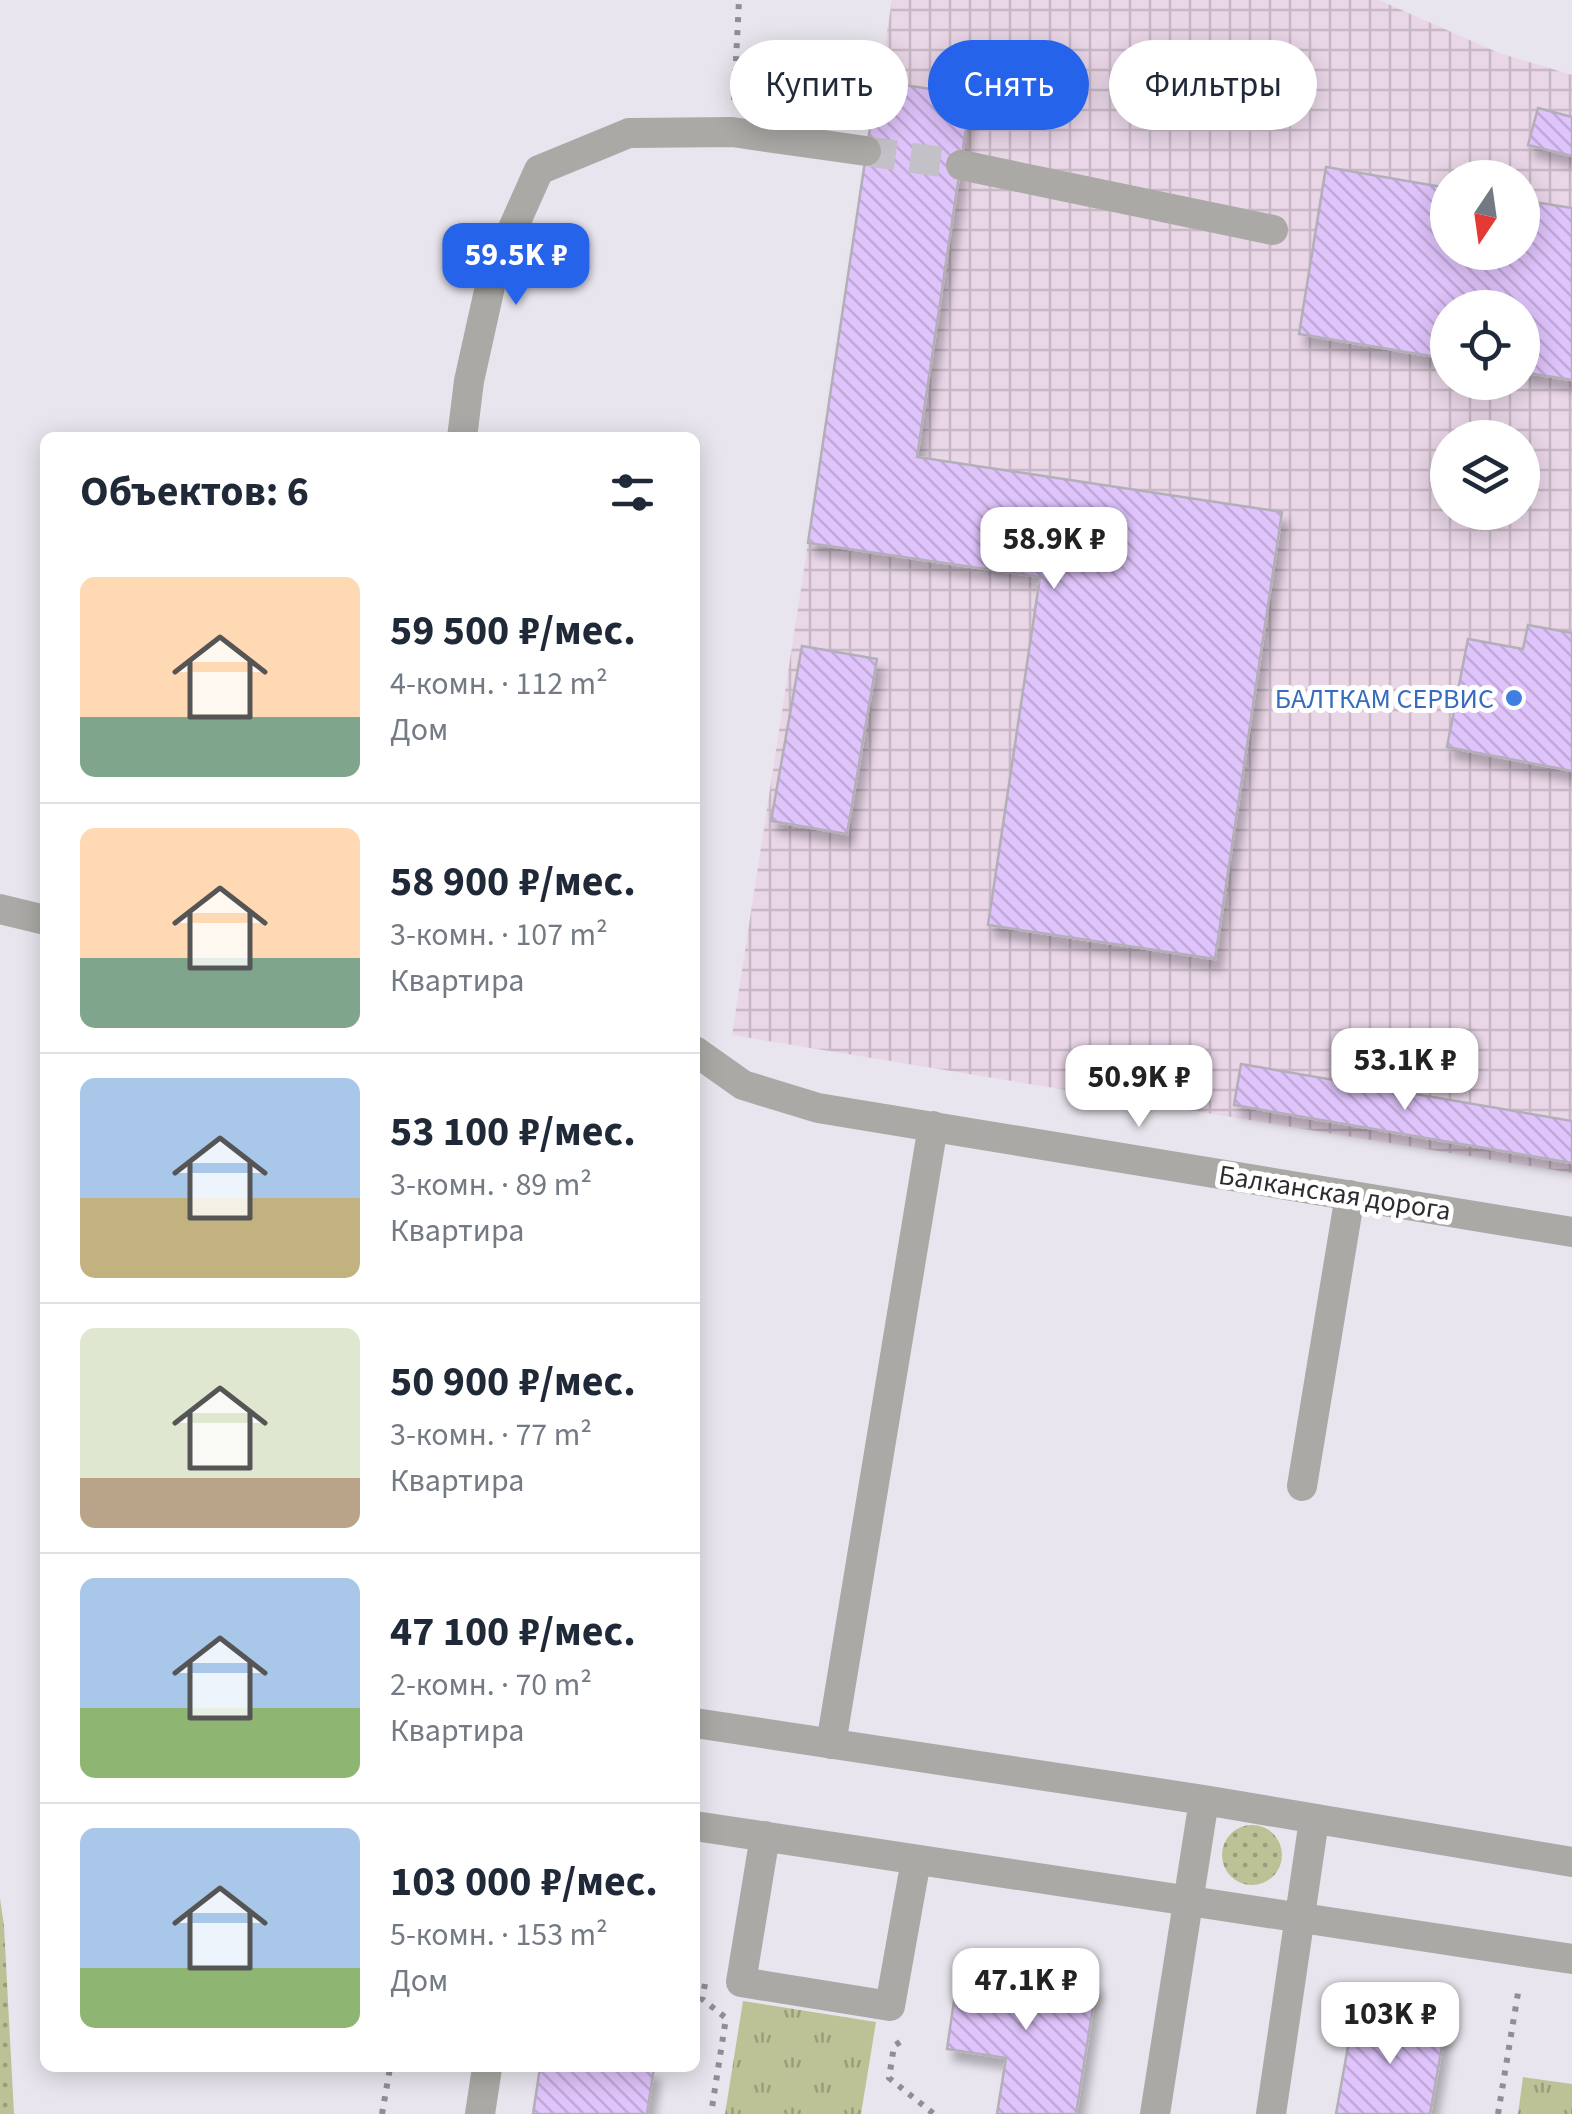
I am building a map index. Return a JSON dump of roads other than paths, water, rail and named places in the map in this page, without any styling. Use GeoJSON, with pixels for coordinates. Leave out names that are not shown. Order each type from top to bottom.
{"type":"FeatureCollection","features":[{"type":"Feature","properties":{"kind":"street"},"geometry":{"type":"LineString","coordinates":[[463,432],[469,380],[494,272],[539,170],[629,133],[732,132],[866,152]]}},
{"type":"Feature","properties":{"kind":"street"},"geometry":{"type":"LineString","coordinates":[[961,165],[1273,230]]}},
{"type":"Feature","properties":{"kind":"street"},"geometry":{"type":"LineString","coordinates":[[0,909],[40,919]]}},
{"type":"Feature","properties":{"kind":"street","name":"Балканская дорога"},"geometry":{"type":"LineString","coordinates":[[700,1055],[743,1085],[818,1108],[1572,1232]]}},
{"type":"Feature","properties":{"kind":"street"},"geometry":{"type":"LineString","coordinates":[[831,1744],[934,1126]]}},
{"type":"Feature","properties":{"kind":"street"},"geometry":{"type":"LineString","coordinates":[[1302,1486],[1350,1195]]}},
{"type":"Feature","properties":{"kind":"street"},"geometry":{"type":"LineString","coordinates":[[700,1723],[1204,1800],[1572,1862]]}},
{"type":"Feature","properties":{"kind":"street"},"geometry":{"type":"LineString","coordinates":[[1155,2114],[1204,1800]]}},
{"type":"Feature","properties":{"kind":"street"},"geometry":{"type":"LineString","coordinates":[[1271,2114],[1314,1820]]}},
{"type":"Feature","properties":{"kind":"street"},"geometry":{"type":"LineString","coordinates":[[700,1827],[1572,1960]]}},
{"type":"Feature","properties":{"kind":"street"},"geometry":{"type":"LineString","coordinates":[[765,1836],[740,1982],[890,2006],[916,1860]]}},
{"type":"Feature","properties":{"kind":"street"},"geometry":{"type":"LineString","coordinates":[[480,2114],[487,2072]]}},
{"type":"Feature","properties":{"kind":"tunnel"},"geometry":{"type":"LineString","coordinates":[[866,151],[961,165]]}},
{"type":"Feature","properties":{"kind":"place","name":"БАЛТКАМ СЕРВИС"},"geometry":{"type":"Point","coordinates":[1514,698]}}]}
